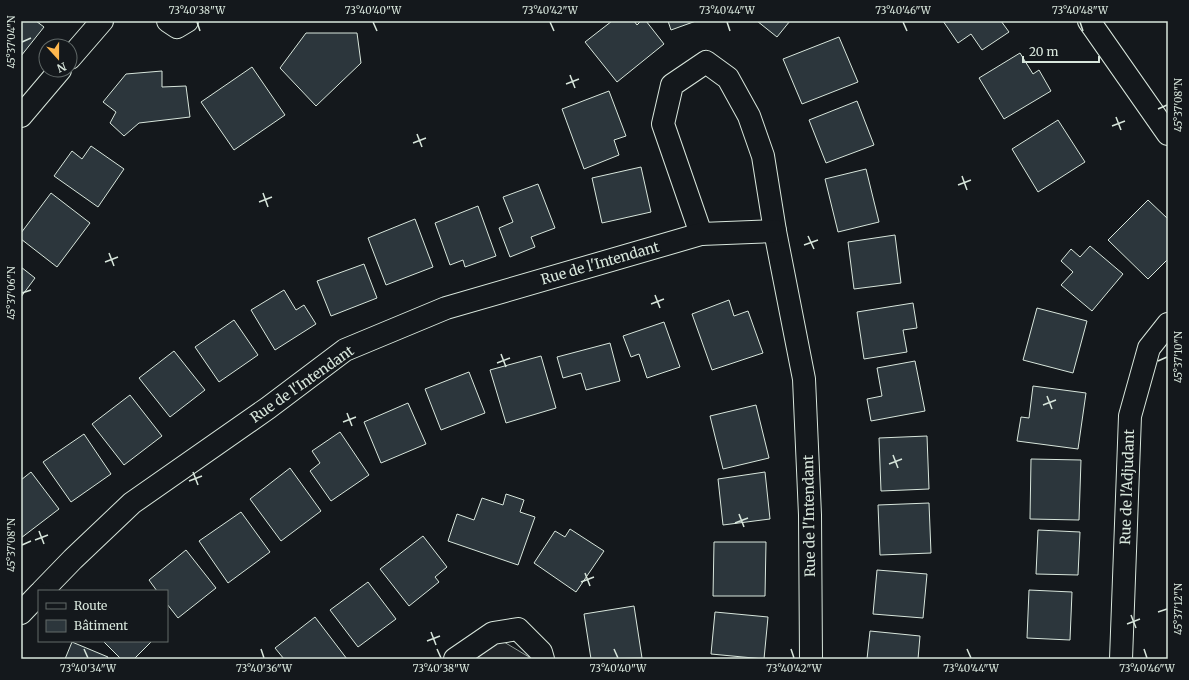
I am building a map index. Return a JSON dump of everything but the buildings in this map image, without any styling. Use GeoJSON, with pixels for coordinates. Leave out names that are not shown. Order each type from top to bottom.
{"type":"FeatureCollection","features":[{"type":"Feature","properties":{"kind":"street"},"geometry":{"type":"LineString","coordinates":[[78,49],[102,21]]}},
{"type":"Feature","properties":{"kind":"street"},"geometry":{"type":"LineString","coordinates":[[168,21],[177,27],[187,21]]}},
{"type":"Feature","properties":{"kind":"street"},"geometry":{"type":"LineString","coordinates":[[1089,21],[1168,134]]}},
{"type":"Feature","properties":{"kind":"street","name":"Rue de l'Intendant"},"geometry":{"type":"LineString","coordinates":[[701,234],[663,124],[672,85],[706,62],[728,78],[749,116],[763,156],[775,231],[804,379],[810,515],[811,659]]}},
{"type":"Feature","properties":{"kind":"street"},"geometry":{"type":"LineString","coordinates":[[21,116],[53,78]]}},
{"type":"Feature","properties":{"kind":"street","name":"Rue de l'Intendant"},"geometry":{"type":"LineString","coordinates":[[43,590],[73,559],[132,504],[268,408],[345,350],[446,308],[701,234],[775,231]]}},
{"type":"Feature","properties":{"kind":"street","name":"Rue de l'Adjudant"},"geometry":{"type":"LineString","coordinates":[[1121,659],[1130,416],[1149,348],[1168,324]]}},
{"type":"Feature","properties":{"kind":"street"},"geometry":{"type":"LineString","coordinates":[[21,613],[38,595]]}},
{"type":"Feature","properties":{"kind":"street"},"geometry":{"type":"LineString","coordinates":[[455,659],[493,633],[518,629],[541,652],[543,659]]}},
{"type":"Feature","properties":{"kind":"shaded area"},"geometry":{"type":"Polygon","coordinates":[[[499,639],[529,657],[529,659],[472,659],[499,639]]]}}]}
